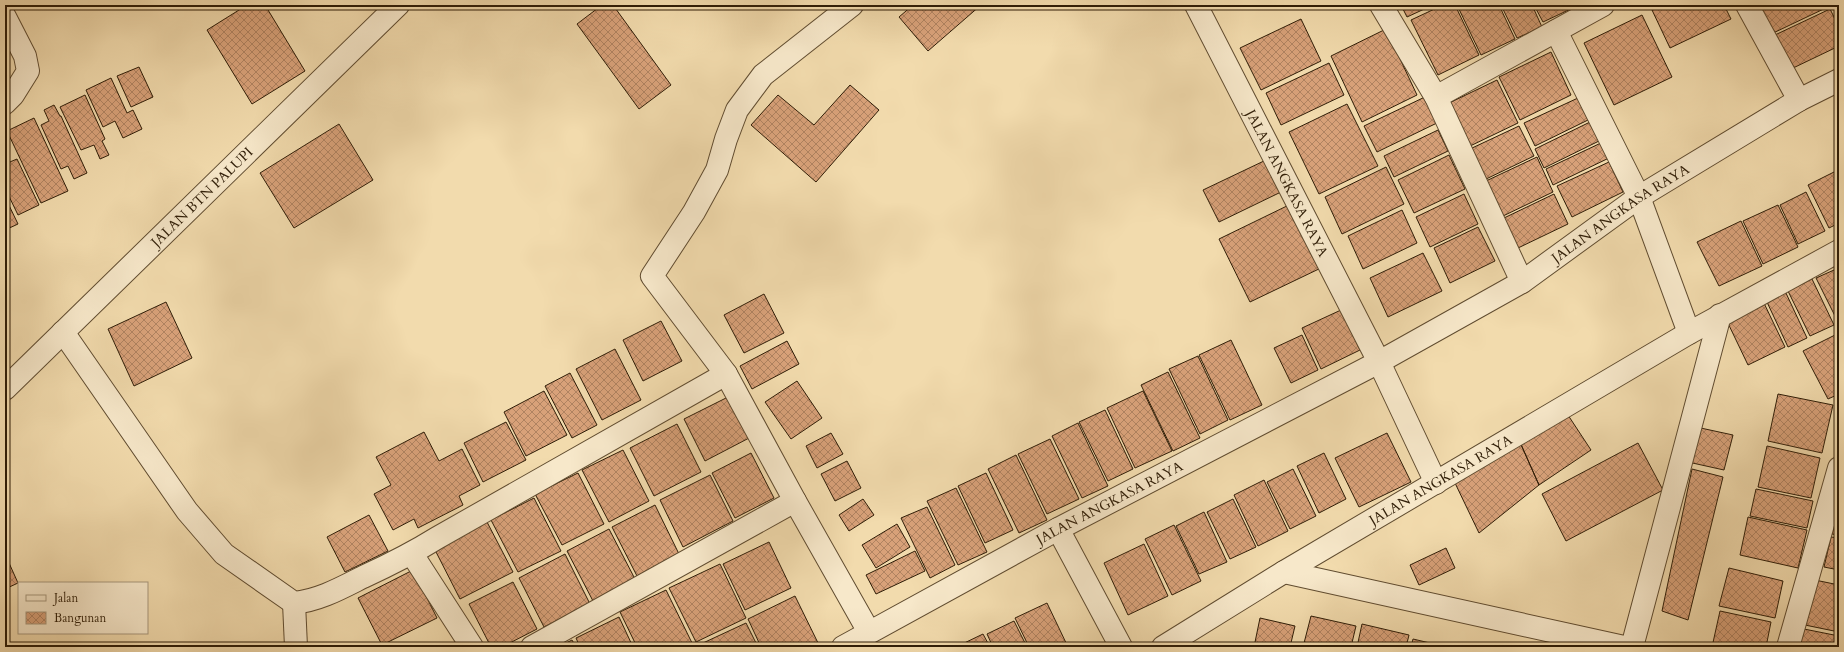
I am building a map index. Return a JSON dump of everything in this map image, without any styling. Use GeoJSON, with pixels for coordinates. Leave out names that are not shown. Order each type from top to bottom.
{"type":"FeatureCollection","features":[{"type":"Feature","properties":{"kind":"street"},"geometry":{"type":"LineString","coordinates":[[852,5],[763,75],[737,110],[726,139],[717,170],[694,212],[652,276],[726,374],[795,501],[869,632]]}},
{"type":"Feature","properties":{"kind":"street"},"geometry":{"type":"LineString","coordinates":[[1381,5],[1436,97],[1522,282]]}},
{"type":"Feature","properties":{"kind":"street"},"geometry":{"type":"LineString","coordinates":[[1436,97],[1603,5]]}},
{"type":"Feature","properties":{"kind":"street"},"geometry":{"type":"LineString","coordinates":[[1747,5],[1799,100]]}},
{"type":"Feature","properties":{"kind":"street","name":"JALAN ANGKASA RAYA"},"geometry":{"type":"LineString","coordinates":[[1201,6],[1379,362]]}},
{"type":"Feature","properties":{"kind":"street","name":"JALAN BTN PALUPI"},"geometry":{"type":"LineString","coordinates":[[5,389],[391,8]]}},
{"type":"Feature","properties":{"kind":"street"},"geometry":{"type":"LineString","coordinates":[[5,17],[25,56],[28,71],[13,95],[5,103]]}},
{"type":"Feature","properties":{"kind":"street"},"geometry":{"type":"LineString","coordinates":[[1556,31],[1639,197],[1689,333]]}},
{"type":"Feature","properties":{"kind":"street","name":"JALAN ANGKASA RAYA"},"geometry":{"type":"LineString","coordinates":[[843,647],[1058,529],[1379,362],[1522,282],[1639,197],[1799,100],[1839,80]]}},
{"type":"Feature","properties":{"kind":"street","name":"JALAN ANGKASA RAYA"},"geometry":{"type":"LineString","coordinates":[[1163,647],[1284,572],[1689,333],[1839,251]]}},
{"type":"Feature","properties":{"kind":"street"},"geometry":{"type":"LineString","coordinates":[[1632,647],[1720,315]]}},
{"type":"Feature","properties":{"kind":"street"},"geometry":{"type":"LineString","coordinates":[[63,332],[188,510],[224,554],[294,603],[310,601],[327,595],[412,554],[437,538],[726,374]]}},
{"type":"Feature","properties":{"kind":"street"},"geometry":{"type":"LineString","coordinates":[[1379,362],[1436,483]]}},
{"type":"Feature","properties":{"kind":"street"},"geometry":{"type":"LineString","coordinates":[[1788,647],[1839,468]]}},
{"type":"Feature","properties":{"kind":"street"},"geometry":{"type":"LineString","coordinates":[[532,647],[795,501]]}},
{"type":"Feature","properties":{"kind":"street"},"geometry":{"type":"LineString","coordinates":[[1058,529],[1121,647]]}},
{"type":"Feature","properties":{"kind":"street"},"geometry":{"type":"LineString","coordinates":[[412,554],[472,647]]}},
{"type":"Feature","properties":{"kind":"street"},"geometry":{"type":"LineString","coordinates":[[1284,572],[1624,647]]}},
{"type":"Feature","properties":{"kind":"street"},"geometry":{"type":"LineString","coordinates":[[294,603],[296,647]]}},
{"type":"Feature","properties":{"kind":"building"},"geometry":{"type":"Polygon","coordinates":[[[247,5],[265,5],[305,71],[252,104],[207,30],[247,5]]]}},
{"type":"Feature","properties":{"kind":"building"},"geometry":{"type":"Polygon","coordinates":[[[602,5],[613,5],[671,85],[639,109],[577,24],[602,5]]]}},
{"type":"Feature","properties":{"kind":"building"},"geometry":{"type":"Polygon","coordinates":[[[913,5],[981,5],[928,51],[899,17],[913,5]]]}},
{"type":"Feature","properties":{"kind":"building"},"geometry":{"type":"Polygon","coordinates":[[[1401,5],[1433,5],[1407,17],[1401,5]]]}},
{"type":"Feature","properties":{"kind":"building"},"geometry":{"type":"Polygon","coordinates":[[[1443,5],[1455,5],[1479,55],[1438,75],[1411,20],[1443,5]]]}},
{"type":"Feature","properties":{"kind":"building"},"geometry":{"type":"Polygon","coordinates":[[[1457,5],[1499,5],[1515,39],[1481,55],[1457,5]]]}},
{"type":"Feature","properties":{"kind":"building"},"geometry":{"type":"Polygon","coordinates":[[[1501,5],[1532,5],[1542,27],[1517,38],[1501,5]]]}},
{"type":"Feature","properties":{"kind":"building"},"geometry":{"type":"Polygon","coordinates":[[[1534,5],[1577,5],[1577,6],[1543,22],[1534,5]]]}},
{"type":"Feature","properties":{"kind":"building"},"geometry":{"type":"Polygon","coordinates":[[[1663,5],[1724,5],[1731,19],[1670,48],[1652,10],[1663,5]]]}},
{"type":"Feature","properties":{"kind":"building"},"geometry":{"type":"Polygon","coordinates":[[[1768,5],[1830,6],[1769,35],[1757,10],[1768,5]]]}},
{"type":"Feature","properties":{"kind":"building"},"geometry":{"type":"Polygon","coordinates":[[[1830,9],[1839,27],[1839,46],[1791,69],[1775,35],[1830,9]]]}},
{"type":"Feature","properties":{"kind":"building"},"geometry":{"type":"Polygon","coordinates":[[[1642,15],[1672,77],[1614,105],[1584,43],[1642,15]]]}},
{"type":"Feature","properties":{"kind":"building"},"geometry":{"type":"Polygon","coordinates":[[[1301,19],[1321,61],[1261,90],[1240,48],[1301,19]]]}},
{"type":"Feature","properties":{"kind":"building"},"geometry":{"type":"Polygon","coordinates":[[[1386,29],[1417,95],[1362,122],[1331,56],[1386,29]]]}},
{"type":"Feature","properties":{"kind":"building"},"geometry":{"type":"Polygon","coordinates":[[[1551,52],[1571,95],[1520,120],[1499,77],[1551,52]]]}},
{"type":"Feature","properties":{"kind":"building"},"geometry":{"type":"Polygon","coordinates":[[[1329,63],[1344,95],[1281,125],[1266,93],[1329,63]]]}},
{"type":"Feature","properties":{"kind":"building"},"geometry":{"type":"Polygon","coordinates":[[[139,67],[153,97],[131,107],[117,76],[139,67]]]}},
{"type":"Feature","properties":{"kind":"building"},"geometry":{"type":"Polygon","coordinates":[[[111,78],[127,113],[133,110],[142,129],[123,138],[115,121],[103,127],[86,90],[111,78]]]}},
{"type":"Feature","properties":{"kind":"building"},"geometry":{"type":"Polygon","coordinates":[[[1497,80],[1518,123],[1468,147],[1447,104],[1497,80]]]}},
{"type":"Feature","properties":{"kind":"building"},"geometry":{"type":"Polygon","coordinates":[[[850,85],[879,110],[816,182],[751,125],[778,95],[814,125],[850,85]]]}},
{"type":"Feature","properties":{"kind":"building"},"geometry":{"type":"Polygon","coordinates":[[[85,95],[105,139],[102,141],[109,155],[100,159],[94,145],[81,150],[60,107],[85,95]]]}},
{"type":"Feature","properties":{"kind":"building"},"geometry":{"type":"Polygon","coordinates":[[[1427,96],[1439,122],[1377,152],[1364,126],[1427,96]]]}},
{"type":"Feature","properties":{"kind":"building"},"geometry":{"type":"Polygon","coordinates":[[[1578,98],[1588,120],[1535,146],[1524,123],[1578,98]]]}},
{"type":"Feature","properties":{"kind":"building"},"geometry":{"type":"Polygon","coordinates":[[[1347,104],[1378,166],[1319,194],[1289,132],[1347,104]]]}},
{"type":"Feature","properties":{"kind":"building"},"geometry":{"type":"Polygon","coordinates":[[[54,105],[61,116],[87,173],[74,179],[68,166],[61,169],[41,125],[49,121],[44,110],[54,105]]]}},
{"type":"Feature","properties":{"kind":"building"},"geometry":{"type":"Polygon","coordinates":[[[34,118],[68,191],[41,203],[7,131],[34,118]]]}},
{"type":"Feature","properties":{"kind":"building"},"geometry":{"type":"Polygon","coordinates":[[[1590,122],[1599,141],[1544,168],[1535,149],[1590,122]]]}},
{"type":"Feature","properties":{"kind":"building"},"geometry":{"type":"Polygon","coordinates":[[[339,124],[373,180],[294,228],[260,173],[339,124]]]}},
{"type":"Feature","properties":{"kind":"building"},"geometry":{"type":"Polygon","coordinates":[[[1519,126],[1534,156],[1484,180],[1470,149],[1519,126]]]}},
{"type":"Feature","properties":{"kind":"building"},"geometry":{"type":"Polygon","coordinates":[[[1438,130],[1448,151],[1394,177],[1384,156],[1438,130]]]}},
{"type":"Feature","properties":{"kind":"building"},"geometry":{"type":"Polygon","coordinates":[[[1603,142],[1611,157],[1553,185],[1546,169],[1603,142]]]}},
{"type":"Feature","properties":{"kind":"building"},"geometry":{"type":"Polygon","coordinates":[[[1449,155],[1465,189],[1414,213],[1398,180],[1449,155]]]}},
{"type":"Feature","properties":{"kind":"building"},"geometry":{"type":"Polygon","coordinates":[[[1537,157],[1553,192],[1503,216],[1486,181],[1537,157]]]}},
{"type":"Feature","properties":{"kind":"building"},"geometry":{"type":"Polygon","coordinates":[[[17,159],[39,205],[18,215],[5,188],[5,164],[17,159]]]}},
{"type":"Feature","properties":{"kind":"building"},"geometry":{"type":"Polygon","coordinates":[[[1266,160],[1281,192],[1219,222],[1203,190],[1266,160]]]}},
{"type":"Feature","properties":{"kind":"building"},"geometry":{"type":"Polygon","coordinates":[[[1609,162],[1623,192],[1572,217],[1557,186],[1609,162]]]}},
{"type":"Feature","properties":{"kind":"building"},"geometry":{"type":"Polygon","coordinates":[[[1386,167],[1404,204],[1342,234],[1325,197],[1386,167]]]}},
{"type":"Feature","properties":{"kind":"building"},"geometry":{"type":"Polygon","coordinates":[[[1836,171],[1839,177],[1839,223],[1829,228],[1808,185],[1836,171]]]}},
{"type":"Feature","properties":{"kind":"building"},"geometry":{"type":"Polygon","coordinates":[[[1806,192],[1825,231],[1798,244],[1780,205],[1806,192]]]}},
{"type":"Feature","properties":{"kind":"building"},"geometry":{"type":"Polygon","coordinates":[[[1464,194],[1478,224],[1430,247],[1416,217],[1464,194]]]}},
{"type":"Feature","properties":{"kind":"building"},"geometry":{"type":"Polygon","coordinates":[[[1554,194],[1568,224],[1518,248],[1504,218],[1554,194]]]}},
{"type":"Feature","properties":{"kind":"building"},"geometry":{"type":"Polygon","coordinates":[[[5,197],[18,224],[5,230],[5,197]]]}},
{"type":"Feature","properties":{"kind":"building"},"geometry":{"type":"Polygon","coordinates":[[[1293,203],[1323,267],[1250,302],[1219,239],[1293,203]]]}},
{"type":"Feature","properties":{"kind":"building"},"geometry":{"type":"Polygon","coordinates":[[[1778,205],[1798,247],[1763,264],[1743,221],[1778,205]]]}},
{"type":"Feature","properties":{"kind":"building"},"geometry":{"type":"Polygon","coordinates":[[[1402,210],[1417,243],[1363,269],[1348,236],[1402,210]]]}},
{"type":"Feature","properties":{"kind":"building"},"geometry":{"type":"Polygon","coordinates":[[[1741,221],[1762,266],[1719,286],[1697,242],[1741,221]]]}},
{"type":"Feature","properties":{"kind":"building"},"geometry":{"type":"Polygon","coordinates":[[[1478,227],[1495,261],[1450,283],[1434,248],[1478,227]]]}},
{"type":"Feature","properties":{"kind":"building"},"geometry":{"type":"Polygon","coordinates":[[[1423,253],[1442,291],[1388,317],[1370,278],[1423,253]]]}},
{"type":"Feature","properties":{"kind":"building"},"geometry":{"type":"Polygon","coordinates":[[[1834,270],[1839,281],[1838,322],[1816,278],[1834,270]]]}},
{"type":"Feature","properties":{"kind":"building"},"geometry":{"type":"Polygon","coordinates":[[[1812,279],[1834,325],[1810,336],[1788,291],[1812,279]]]}},
{"type":"Feature","properties":{"kind":"building"},"geometry":{"type":"Polygon","coordinates":[[[1785,291],[1807,338],[1788,347],[1766,300],[1785,291]]]}},
{"type":"Feature","properties":{"kind":"building"},"geometry":{"type":"Polygon","coordinates":[[[764,294],[784,333],[744,353],[724,315],[764,294]]]}},
{"type":"Feature","properties":{"kind":"building"},"geometry":{"type":"Polygon","coordinates":[[[1762,299],[1785,347],[1748,365],[1725,317],[1762,299]]]}},
{"type":"Feature","properties":{"kind":"building"},"geometry":{"type":"Polygon","coordinates":[[[166,302],[192,358],[134,386],[108,329],[166,302]]]}},
{"type":"Feature","properties":{"kind":"building"},"geometry":{"type":"Polygon","coordinates":[[[1341,310],[1360,350],[1321,369],[1302,328],[1341,310]]]}},
{"type":"Feature","properties":{"kind":"building"},"geometry":{"type":"Polygon","coordinates":[[[661,321],[682,361],[643,381],[623,340],[661,321]]]}},
{"type":"Feature","properties":{"kind":"building"},"geometry":{"type":"Polygon","coordinates":[[[1839,333],[1839,394],[1828,399],[1803,351],[1839,333]]]}},
{"type":"Feature","properties":{"kind":"building"},"geometry":{"type":"Polygon","coordinates":[[[1302,335],[1318,370],[1291,383],[1274,348],[1302,335]]]}},
{"type":"Feature","properties":{"kind":"building"},"geometry":{"type":"Polygon","coordinates":[[[1231,340],[1262,405],[1230,420],[1199,355],[1231,340]]]}},
{"type":"Feature","properties":{"kind":"building"},"geometry":{"type":"Polygon","coordinates":[[[787,341],[799,364],[752,389],[740,366],[787,341]]]}},
{"type":"Feature","properties":{"kind":"building"},"geometry":{"type":"Polygon","coordinates":[[[615,349],[641,400],[602,420],[576,369],[615,349]]]}},
{"type":"Feature","properties":{"kind":"building"},"geometry":{"type":"Polygon","coordinates":[[[1198,356],[1228,420],[1200,434],[1169,369],[1198,356]]]}},
{"type":"Feature","properties":{"kind":"building"},"geometry":{"type":"Polygon","coordinates":[[[1168,372],[1200,438],[1173,451],[1141,385],[1168,372]]]}},
{"type":"Feature","properties":{"kind":"building"},"geometry":{"type":"Polygon","coordinates":[[[570,373],[597,425],[572,438],[545,386],[570,373]]]}},
{"type":"Feature","properties":{"kind":"building"},"geometry":{"type":"Polygon","coordinates":[[[797,381],[822,418],[791,439],[765,402],[797,381]]]}},
{"type":"Feature","properties":{"kind":"building"},"geometry":{"type":"Polygon","coordinates":[[[544,391],[567,435],[526,456],[504,412],[544,391]]]}},
{"type":"Feature","properties":{"kind":"building"},"geometry":{"type":"Polygon","coordinates":[[[1143,391],[1172,451],[1135,468],[1107,408],[1143,391]]]}},
{"type":"Feature","properties":{"kind":"building"},"geometry":{"type":"Polygon","coordinates":[[[1778,394],[1833,405],[1822,453],[1768,441],[1778,394]]]}},
{"type":"Feature","properties":{"kind":"building"},"geometry":{"type":"Polygon","coordinates":[[[730,396],[751,437],[705,461],[684,419],[730,396]]]}},
{"type":"Feature","properties":{"kind":"building"},"geometry":{"type":"Polygon","coordinates":[[[1564,409],[1591,450],[1539,485],[1519,440],[1564,409]]]}},
{"type":"Feature","properties":{"kind":"building"},"geometry":{"type":"Polygon","coordinates":[[[1105,410],[1133,469],[1108,481],[1079,422],[1105,410]]]}},
{"type":"Feature","properties":{"kind":"building"},"geometry":{"type":"Polygon","coordinates":[[[506,422],[526,460],[483,482],[464,443],[506,422]]]}},
{"type":"Feature","properties":{"kind":"building"},"geometry":{"type":"Polygon","coordinates":[[[1078,423],[1108,486],[1082,498],[1052,436],[1078,423]]]}},
{"type":"Feature","properties":{"kind":"building"},"geometry":{"type":"Polygon","coordinates":[[[677,424],[701,472],[654,496],[630,448],[677,424]]]}},
{"type":"Feature","properties":{"kind":"building"},"geometry":{"type":"Polygon","coordinates":[[[1696,427],[1733,435],[1724,470],[1688,462],[1696,427]]]}},
{"type":"Feature","properties":{"kind":"building"},"geometry":{"type":"Polygon","coordinates":[[[424,432],[439,461],[462,449],[480,485],[459,496],[463,505],[418,528],[414,519],[393,530],[374,494],[391,485],[376,457],[424,432]]]}},
{"type":"Feature","properties":{"kind":"building"},"geometry":{"type":"Polygon","coordinates":[[[831,433],[843,454],[817,468],[806,446],[831,433]]]}},
{"type":"Feature","properties":{"kind":"building"},"geometry":{"type":"Polygon","coordinates":[[[1387,433],[1411,482],[1359,507],[1335,458],[1387,433]]]}},
{"type":"Feature","properties":{"kind":"building"},"geometry":{"type":"Polygon","coordinates":[[[1050,439],[1079,499],[1047,514],[1018,454],[1050,439]]]}},
{"type":"Feature","properties":{"kind":"building"},"geometry":{"type":"Polygon","coordinates":[[[1519,440],[1539,485],[1479,533],[1455,483],[1519,440]]]}},
{"type":"Feature","properties":{"kind":"building"},"geometry":{"type":"Polygon","coordinates":[[[1638,443],[1663,490],[1566,541],[1542,494],[1638,443]]]}},
{"type":"Feature","properties":{"kind":"building"},"geometry":{"type":"Polygon","coordinates":[[[1767,446],[1820,458],[1811,498],[1758,487],[1767,446]]]}},
{"type":"Feature","properties":{"kind":"building"},"geometry":{"type":"Polygon","coordinates":[[[623,450],[649,501],[609,522],[582,470],[623,450]]]}},
{"type":"Feature","properties":{"kind":"building"},"geometry":{"type":"Polygon","coordinates":[[[751,453],[774,498],[735,518],[712,473],[751,453]]]}},
{"type":"Feature","properties":{"kind":"building"},"geometry":{"type":"Polygon","coordinates":[[[1324,453],[1346,499],[1319,513],[1297,466],[1324,453]]]}},
{"type":"Feature","properties":{"kind":"building"},"geometry":{"type":"Polygon","coordinates":[[[1016,455],[1047,520],[1019,533],[988,469],[1016,455]]]}},
{"type":"Feature","properties":{"kind":"building"},"geometry":{"type":"Polygon","coordinates":[[[847,461],[861,488],[835,501],[821,474],[847,461]]]}},
{"type":"Feature","properties":{"kind":"building"},"geometry":{"type":"Polygon","coordinates":[[[1293,469],[1316,516],[1290,529],[1267,482],[1293,469]]]}},
{"type":"Feature","properties":{"kind":"building"},"geometry":{"type":"Polygon","coordinates":[[[1692,469],[1723,477],[1688,620],[1662,611],[1692,469]]]}},
{"type":"Feature","properties":{"kind":"building"},"geometry":{"type":"Polygon","coordinates":[[[578,473],[604,524],[562,545],[535,494],[578,473]]]}},
{"type":"Feature","properties":{"kind":"building"},"geometry":{"type":"Polygon","coordinates":[[[986,473],[1013,530],[985,543],[958,486],[986,473]]]}},
{"type":"Feature","properties":{"kind":"building"},"geometry":{"type":"Polygon","coordinates":[[[710,475],[733,521],[683,547],[660,500],[710,475]]]}},
{"type":"Feature","properties":{"kind":"building"},"geometry":{"type":"Polygon","coordinates":[[[1264,480],[1288,531],[1258,546],[1234,495],[1264,480]]]}},
{"type":"Feature","properties":{"kind":"building"},"geometry":{"type":"Polygon","coordinates":[[[956,488],[987,552],[958,565],[927,501],[956,488]]]}},
{"type":"Feature","properties":{"kind":"building"},"geometry":{"type":"Polygon","coordinates":[[[1756,489],[1813,501],[1807,528],[1750,516],[1756,489]]]}},
{"type":"Feature","properties":{"kind":"building"},"geometry":{"type":"Polygon","coordinates":[[[534,498],[561,551],[518,572],[491,520],[534,498]]]}},
{"type":"Feature","properties":{"kind":"building"},"geometry":{"type":"Polygon","coordinates":[[[863,499],[874,515],[849,531],[839,515],[863,499]]]}},
{"type":"Feature","properties":{"kind":"building"},"geometry":{"type":"Polygon","coordinates":[[[1233,499],[1256,547],[1230,559],[1207,512],[1233,499]]]}},
{"type":"Feature","properties":{"kind":"building"},"geometry":{"type":"Polygon","coordinates":[[[655,505],[679,554],[637,576],[612,527],[655,505]]]}},
{"type":"Feature","properties":{"kind":"building"},"geometry":{"type":"Polygon","coordinates":[[[1839,505],[1839,535],[1832,534],[1839,505]]]}},
{"type":"Feature","properties":{"kind":"building"},"geometry":{"type":"Polygon","coordinates":[[[927,507],[955,565],[930,578],[901,518],[927,507]]]}},
{"type":"Feature","properties":{"kind":"building"},"geometry":{"type":"Polygon","coordinates":[[[1204,512],[1227,562],[1199,574],[1176,526],[1204,512]]]}},
{"type":"Feature","properties":{"kind":"building"},"geometry":{"type":"Polygon","coordinates":[[[369,515],[388,551],[345,572],[327,537],[369,515]]]}},
{"type":"Feature","properties":{"kind":"building"},"geometry":{"type":"Polygon","coordinates":[[[1748,517],[1807,530],[1798,568],[1740,555],[1748,517]]]}},
{"type":"Feature","properties":{"kind":"building"},"geometry":{"type":"Polygon","coordinates":[[[487,522],[513,572],[460,599],[434,548],[487,522]]]}},
{"type":"Feature","properties":{"kind":"building"},"geometry":{"type":"Polygon","coordinates":[[[897,524],[910,547],[876,568],[862,545],[897,524]]]}},
{"type":"Feature","properties":{"kind":"building"},"geometry":{"type":"Polygon","coordinates":[[[1174,525],[1201,581],[1172,595],[1145,539],[1174,525]]]}},
{"type":"Feature","properties":{"kind":"building"},"geometry":{"type":"Polygon","coordinates":[[[609,529],[635,579],[593,601],[567,551],[609,529]]]}},
{"type":"Feature","properties":{"kind":"building"},"geometry":{"type":"Polygon","coordinates":[[[1831,537],[1839,538],[1839,570],[1824,567],[1831,537]]]}},
{"type":"Feature","properties":{"kind":"building"},"geometry":{"type":"Polygon","coordinates":[[[769,542],[791,588],[745,610],[723,564],[769,542]]]}},
{"type":"Feature","properties":{"kind":"building"},"geometry":{"type":"Polygon","coordinates":[[[1144,544],[1168,596],[1128,615],[1104,563],[1144,544]]]}},
{"type":"Feature","properties":{"kind":"building"},"geometry":{"type":"Polygon","coordinates":[[[1446,548],[1455,568],[1419,585],[1410,565],[1446,548]]]}},
{"type":"Feature","properties":{"kind":"building"},"geometry":{"type":"Polygon","coordinates":[[[915,551],[925,571],[876,594],[866,575],[915,551]]]}},
{"type":"Feature","properties":{"kind":"building"},"geometry":{"type":"Polygon","coordinates":[[[5,554],[18,583],[5,589],[5,554]]]}},
{"type":"Feature","properties":{"kind":"building"},"geometry":{"type":"Polygon","coordinates":[[[565,554],[590,604],[544,627],[519,578],[565,554]]]}},
{"type":"Feature","properties":{"kind":"building"},"geometry":{"type":"Polygon","coordinates":[[[720,564],[746,618],[696,642],[669,588],[720,564]]]}},
{"type":"Feature","properties":{"kind":"building"},"geometry":{"type":"Polygon","coordinates":[[[1729,568],[1783,581],[1775,618],[1719,606],[1729,568]]]}},
{"type":"Feature","properties":{"kind":"building"},"geometry":{"type":"Polygon","coordinates":[[[413,570],[437,618],[382,645],[358,598],[413,570]]]}},
{"type":"Feature","properties":{"kind":"building"},"geometry":{"type":"Polygon","coordinates":[[[1810,579],[1839,585],[1839,632],[1800,624],[1810,579]]]}},
{"type":"Feature","properties":{"kind":"building"},"geometry":{"type":"Polygon","coordinates":[[[513,582],[537,629],[502,647],[491,647],[469,604],[513,582]]]}},
{"type":"Feature","properties":{"kind":"building"},"geometry":{"type":"Polygon","coordinates":[[[666,590],[694,647],[637,647],[620,612],[666,590]]]}},
{"type":"Feature","properties":{"kind":"building"},"geometry":{"type":"Polygon","coordinates":[[[795,596],[820,647],[761,647],[748,619],[795,596]]]}},
{"type":"Feature","properties":{"kind":"building"},"geometry":{"type":"Polygon","coordinates":[[[1047,603],[1068,647],[1029,647],[1015,618],[1047,603]]]}},
{"type":"Feature","properties":{"kind":"building"},"geometry":{"type":"Polygon","coordinates":[[[1720,611],[1771,622],[1766,647],[1712,647],[1720,611]]]}},
{"type":"Feature","properties":{"kind":"building"},"geometry":{"type":"Polygon","coordinates":[[[1311,616],[1356,626],[1351,647],[1303,647],[1311,616]]]}},
{"type":"Feature","properties":{"kind":"building"},"geometry":{"type":"Polygon","coordinates":[[[619,617],[633,647],[580,647],[576,638],[619,617]]]}},
{"type":"Feature","properties":{"kind":"building"},"geometry":{"type":"Polygon","coordinates":[[[1260,618],[1295,626],[1290,647],[1254,647],[1260,618]]]}},
{"type":"Feature","properties":{"kind":"building"},"geometry":{"type":"Polygon","coordinates":[[[1014,621],[1027,647],[993,647],[987,634],[1014,621]]]}},
{"type":"Feature","properties":{"kind":"building"},"geometry":{"type":"Polygon","coordinates":[[[746,623],[758,647],[705,647],[703,643],[746,623]]]}},
{"type":"Feature","properties":{"kind":"building"},"geometry":{"type":"Polygon","coordinates":[[[1362,624],[1409,635],[1406,647],[1357,647],[1362,624]]]}},
{"type":"Feature","properties":{"kind":"building"},"geometry":{"type":"Polygon","coordinates":[[[1799,628],[1839,636],[1839,647],[1795,647],[1799,628]]]}},
{"type":"Feature","properties":{"kind":"building"},"geometry":{"type":"Polygon","coordinates":[[[983,634],[990,647],[956,647],[983,634]]]}},
{"type":"Feature","properties":{"kind":"building"},"geometry":{"type":"Polygon","coordinates":[[[1413,639],[1447,647],[1411,647],[1413,639]]]}},
{"type":"Feature","properties":{"kind":"building"},"geometry":{"type":"Polygon","coordinates":[[[572,640],[576,647],[558,647],[572,640]]]}}]}
